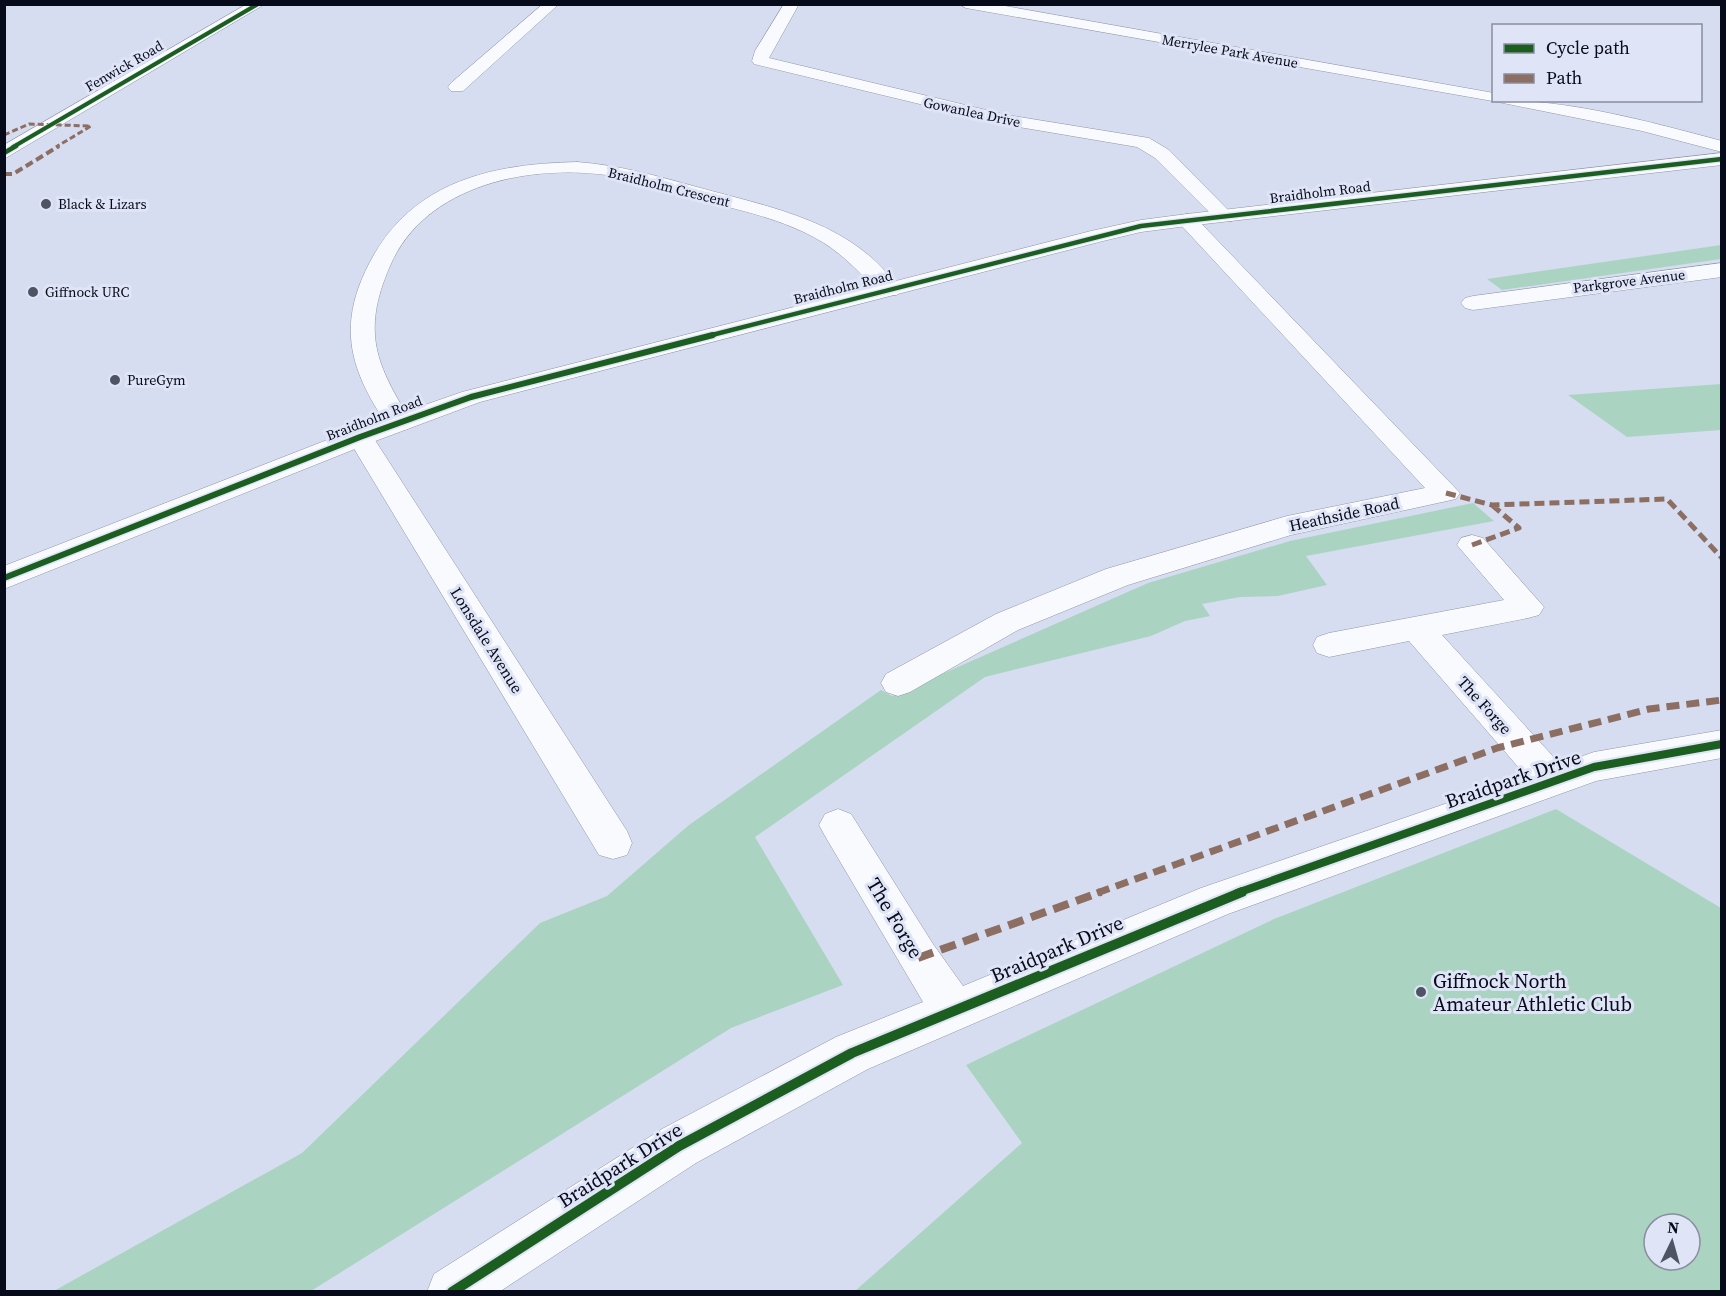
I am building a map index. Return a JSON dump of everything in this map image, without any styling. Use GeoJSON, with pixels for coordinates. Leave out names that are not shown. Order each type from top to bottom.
{"type":"FeatureCollection","features":[{"type":"Feature","properties":{"kind":"street","name":"Fenwick Road"},"geometry":{"type":"LineString","coordinates":[[4,153],[258,4]]}},
{"type":"Feature","properties":{"kind":"street"},"geometry":{"type":"LineString","coordinates":[[457,87],[552,4]]}},
{"type":"Feature","properties":{"kind":"street","name":"Gowanlea Drive"},"geometry":{"type":"LineString","coordinates":[[792,4],[763,51],[760,61],[881,92],[1007,120],[1142,142],[1162,153],[1225,217]]}},
{"type":"Feature","properties":{"kind":"street","name":"Merrylee Park Avenue"},"geometry":{"type":"LineString","coordinates":[[966,4],[1492,98]]}},
{"type":"Feature","properties":{"kind":"street"},"geometry":{"type":"LineString","coordinates":[[1515,102],[1654,129],[1722,147]]}},
{"type":"Feature","properties":{"kind":"street","name":"Braidholm Road"},"geometry":{"type":"LineString","coordinates":[[4,578],[360,437],[520,382],[1141,226],[1722,159]]}},
{"type":"Feature","properties":{"kind":"street","name":"Braidholm Crescent"},"geometry":{"type":"LineString","coordinates":[[399,423],[383,398],[371,369],[360,324],[379,256],[409,220],[458,188],[493,175],[575,167],[614,171],[776,215],[811,229],[847,249],[889,290]]}},
{"type":"Feature","properties":{"kind":"street","name":"Heathside Road"},"geometry":{"type":"LineString","coordinates":[[898,682],[1007,622],[1117,577],[1287,526],[1446,493],[1187,220]]}},
{"type":"Feature","properties":{"kind":"street","name":"Parkgrove Avenue"},"geometry":{"type":"LineString","coordinates":[[1473,303],[1722,270]]}},
{"type":"Feature","properties":{"kind":"street","name":"Parkgrove Avenue"},"geometry":{"type":"LineString","coordinates":[[1536,293],[1559,310]]}},
{"type":"Feature","properties":{"kind":"street","name":"Lonsdale Avenue"},"geometry":{"type":"LineString","coordinates":[[360,437],[613,843]]}},
{"type":"Feature","properties":{"kind":"street"},"geometry":{"type":"LineString","coordinates":[[1329,645],[1528,606],[1472,545]]}},
{"type":"Feature","properties":{"kind":"street","name":"The Forge"},"geometry":{"type":"LineString","coordinates":[[1416,628],[1554,782]]}},
{"type":"Feature","properties":{"kind":"street","name":"Braidpark Drive"},"geometry":{"type":"LineString","coordinates":[[452,1292],[679,1146],[852,1053],[1215,901],[1594,767],[1722,744]]}},
{"type":"Feature","properties":{"kind":"street","name":"The Forge"},"geometry":{"type":"LineString","coordinates":[[838,825],[918,958],[954,1010]]}},
{"type":"Feature","properties":{"kind":"green space"},"geometry":{"type":"Polygon","coordinates":[[[1721,245],[1721,259],[1502,290],[1487,279],[1721,245]]]}},
{"type":"Feature","properties":{"kind":"green space"},"geometry":{"type":"Polygon","coordinates":[[[1721,384],[1721,430],[1627,437],[1568,395],[1721,384]]]}},
{"type":"Feature","properties":{"kind":"green space"},"geometry":{"type":"Polygon","coordinates":[[[1473,503],[1494,521],[1306,556],[1327,585],[1278,596],[1240,597],[1202,604],[1210,616],[1185,621],[1151,636],[985,677],[755,837],[843,985],[731,1028],[311,1291],[52,1292],[302,1153],[540,923],[607,896],[689,825],[881,690],[892,696],[1148,583],[1290,541],[1473,503]]]}},
{"type":"Feature","properties":{"kind":"green space","name":"Giffnock North Amateur Athletic Club"},"geometry":{"type":"Polygon","coordinates":[[[1556,809],[1721,908],[1721,1291],[855,1291],[1022,1143],[966,1065],[1274,919],[1556,809]]]}},
{"type":"Feature","properties":{"kind":"marked path"},"geometry":{"type":"LineString","coordinates":[[4,135],[29,124],[91,126],[13,174],[4,174]]}},
{"type":"Feature","properties":{"kind":"marked path"},"geometry":{"type":"LineString","coordinates":[[1446,493],[1492,505],[1667,499],[1722,558]]}},
{"type":"Feature","properties":{"kind":"marked path"},"geometry":{"type":"LineString","coordinates":[[1472,545],[1519,528],[1492,505]]}},
{"type":"Feature","properties":{"kind":"marked path"},"geometry":{"type":"LineString","coordinates":[[918,958],[1497,748],[1649,709],[1722,700]]}},
{"type":"Feature","properties":{"kind":"cycle path"},"geometry":{"type":"LineString","coordinates":[[4,153],[258,4]]}},
{"type":"Feature","properties":{"kind":"cycle path"},"geometry":{"type":"LineString","coordinates":[[4,578],[360,437],[471,397],[1099,236],[1141,226],[1187,220],[1722,159]]}},
{"type":"Feature","properties":{"kind":"cycle path"},"geometry":{"type":"LineString","coordinates":[[452,1292],[679,1146],[852,1053],[1215,901],[1594,767],[1722,744]]}},
{"type":"Feature","properties":{"kind":"place","name":"Black & Lizars"},"geometry":{"type":"Point","coordinates":[46,204]}},
{"type":"Feature","properties":{"kind":"place","name":"Giffnock URC"},"geometry":{"type":"Point","coordinates":[33,292]}},
{"type":"Feature","properties":{"kind":"place","name":"PureGym"},"geometry":{"type":"Point","coordinates":[115,380]}},
{"type":"Feature","properties":{"kind":"place","name":"Giffnock North Amateur Athletic Club"},"geometry":{"type":"Point","coordinates":[1421,992]}}]}
